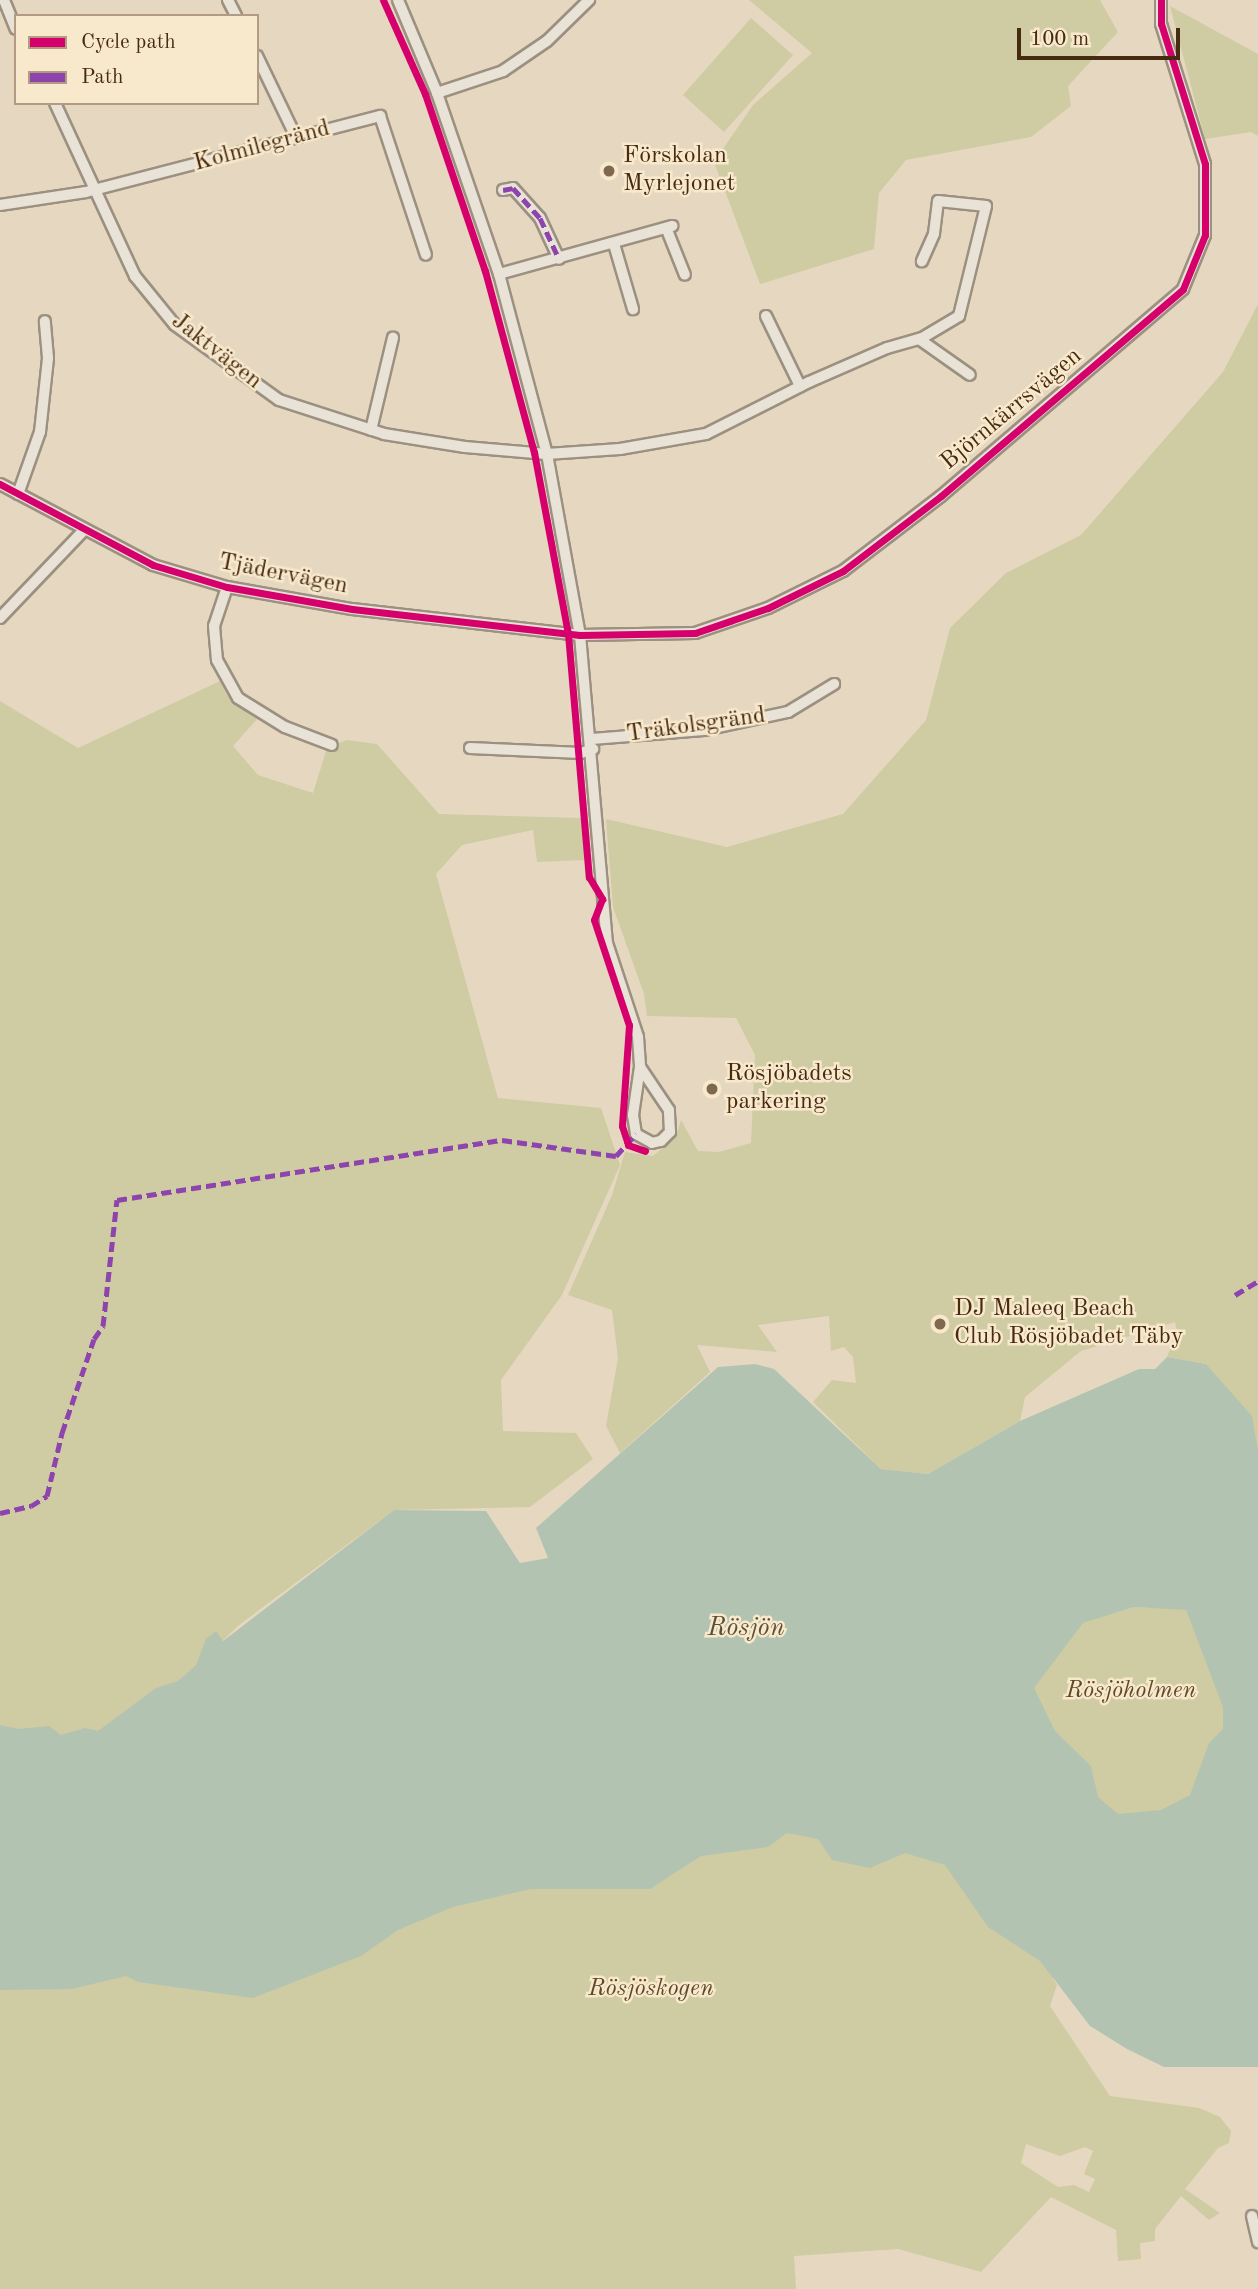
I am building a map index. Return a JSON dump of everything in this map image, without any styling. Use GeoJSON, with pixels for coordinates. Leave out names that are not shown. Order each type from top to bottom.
{"type":"FeatureCollection","features":[{"type":"Feature","properties":{"kind":"street"},"geometry":{"type":"LineString","coordinates":[[4,0],[14,24]]}},
{"type":"Feature","properties":{"kind":"street"},"geometry":{"type":"LineString","coordinates":[[398,0],[437,93],[499,274],[547,454],[580,635],[592,744],[607,943],[638,1037],[640,1067],[634,1100],[636,1134],[652,1143],[662,1141],[670,1132],[669,1110],[640,1067]]}},
{"type":"Feature","properties":{"kind":"street"},"geometry":{"type":"LineString","coordinates":[[437,93],[503,71],[547,41],[589,0]]}},
{"type":"Feature","properties":{"kind":"street","name":"Björnkärrsvägen"},"geometry":{"type":"LineString","coordinates":[[580,635],[695,633],[768,608],[843,571],[941,496],[1183,289],[1205,235],[1205,164],[1161,24],[1161,0]]}},
{"type":"Feature","properties":{"kind":"street"},"geometry":{"type":"LineString","coordinates":[[259,60],[296,137]]}},
{"type":"Feature","properties":{"kind":"street","name":"Jaktvägen"},"geometry":{"type":"LineString","coordinates":[[56,105],[97,188],[135,275],[175,325],[279,400],[372,430],[466,447],[547,454],[620,449],[706,434],[800,386],[919,339],[959,316],[986,206],[938,201],[934,234],[922,261]]}},
{"type":"Feature","properties":{"kind":"street","name":"Kolmilegränd"},"geometry":{"type":"LineString","coordinates":[[0,205],[97,188],[380,116],[426,255]]}},
{"type":"Feature","properties":{"kind":"street"},"geometry":{"type":"LineString","coordinates":[[503,190],[513,188],[540,218],[559,259]]}},
{"type":"Feature","properties":{"kind":"street"},"geometry":{"type":"LineString","coordinates":[[499,274],[670,228],[685,275]]}},
{"type":"Feature","properties":{"kind":"street"},"geometry":{"type":"LineString","coordinates":[[614,244],[633,309]]}},
{"type":"Feature","properties":{"kind":"street"},"geometry":{"type":"LineString","coordinates":[[766,316],[800,386]]}},
{"type":"Feature","properties":{"kind":"street"},"geometry":{"type":"LineString","coordinates":[[18,494],[40,432],[48,358],[45,321]]}},
{"type":"Feature","properties":{"kind":"street"},"geometry":{"type":"LineString","coordinates":[[372,430],[393,338]]}},
{"type":"Feature","properties":{"kind":"street"},"geometry":{"type":"LineString","coordinates":[[919,339],[970,375]]}},
{"type":"Feature","properties":{"kind":"street","name":"Tjädervägen"},"geometry":{"type":"LineString","coordinates":[[0,484],[83,531],[153,565],[227,587],[441,621],[580,635]]}},
{"type":"Feature","properties":{"kind":"street"},"geometry":{"type":"LineString","coordinates":[[0,618],[83,531]]}},
{"type":"Feature","properties":{"kind":"street"},"geometry":{"type":"LineString","coordinates":[[227,587],[214,626],[217,660],[238,698],[285,727],[332,745]]}},
{"type":"Feature","properties":{"kind":"street","name":"Träkolsgränd"},"geometry":{"type":"LineString","coordinates":[[470,748],[581,753],[592,744],[704,730],[788,712],[834,684]]}},
{"type":"Feature","properties":{"kind":"street"},"geometry":{"type":"LineString","coordinates":[[1252,2216],[1258,2242]]}},
{"type":"Feature","properties":{"kind":"green space"},"geometry":{"type":"Polygon","coordinates":[[[749,0],[1100,0],[1118,32],[1068,86],[1071,106],[1031,137],[906,160],[879,193],[874,249],[760,284],[714,162],[753,105],[812,53],[749,0]]]}},
{"type":"Feature","properties":{"kind":"green space"},"geometry":{"type":"Polygon","coordinates":[[[1170,6],[1258,54],[1258,136],[1251,132],[1205,139],[1170,6]]]}},
{"type":"Feature","properties":{"kind":"green space"},"geometry":{"type":"Polygon","coordinates":[[[751,18],[793,55],[724,132],[683,95],[751,18]]]}},
{"type":"Feature","properties":{"kind":"green space"},"geometry":{"type":"Polygon","coordinates":[[[1258,304],[1258,1451],[1206,1364],[1167,1357],[1177,1331],[1175,1322],[1081,1351],[1025,1397],[1020,1421],[928,1474],[881,1469],[813,1402],[832,1380],[856,1383],[853,1357],[844,1347],[831,1351],[829,1316],[758,1325],[777,1352],[697,1345],[710,1372],[620,1453],[606,1426],[618,1358],[612,1310],[568,1295],[612,1195],[625,1152],[653,1156],[676,1137],[681,1120],[698,1151],[719,1152],[751,1143],[755,1055],[736,1018],[647,1016],[644,994],[613,907],[606,819],[727,847],[843,814],[926,720],[950,628],[1006,573],[1081,535],[1223,372],[1258,304]]]}},
{"type":"Feature","properties":{"kind":"green space"},"geometry":{"type":"Polygon","coordinates":[[[220,681],[227,695],[257,719],[233,746],[258,775],[313,793],[327,748],[347,740],[377,744],[439,814],[581,818],[587,860],[537,862],[533,830],[462,845],[436,874],[498,1098],[601,1108],[620,1165],[562,1295],[501,1380],[503,1431],[576,1433],[593,1459],[530,1507],[394,1510],[239,1625],[210,1653],[1101,1617],[1134,1607],[1186,1609],[1258,1655],[1258,1765],[1053,1979],[1057,1985],[1050,2006],[1110,2096],[1199,2108],[1220,2117],[1231,2131],[1229,2143],[1218,2148],[1185,2189],[1220,2213],[1209,2220],[1181,2196],[1155,2229],[1155,2241],[1140,2243],[1141,2259],[1118,2261],[1116,2230],[1051,2197],[981,2272],[898,2249],[794,2256],[796,2289],[0,2289],[0,701],[78,748],[220,681]],[[1026,2144],[1021,2163],[1058,2187],[1074,2185],[1089,2192],[1095,2179],[1084,2174],[1093,2151],[1085,2147],[1060,2156],[1026,2144]]]}},
{"type":"Feature","properties":{"kind":"water","name":"Rösjön"},"geometry":{"type":"Polygon","coordinates":[[[1167,1357],[1206,1364],[1252,1416],[1258,1451],[1258,2067],[1164,2067],[1127,2049],[1090,2026],[1040,1961],[988,1927],[945,1865],[905,1853],[870,1868],[832,1860],[818,1839],[787,1833],[768,1847],[701,1856],[650,1889],[531,1889],[453,1907],[398,1930],[361,1956],[253,1998],[138,1982],[126,1976],[72,1989],[0,1990],[0,1725],[19,1729],[49,1726],[61,1735],[85,1728],[98,1731],[156,1688],[178,1681],[196,1665],[206,1639],[216,1631],[223,1641],[394,1510],[486,1511],[520,1563],[548,1558],[536,1528],[718,1367],[755,1364],[774,1369],[881,1469],[928,1474],[1020,1421],[1139,1369],[1155,1369],[1167,1357]],[[1134,1607],[1083,1623],[1034,1688],[1055,1731],[1091,1766],[1098,1797],[1118,1814],[1161,1810],[1190,1795],[1209,1743],[1223,1729],[1223,1707],[1186,1610],[1134,1607]]]}},
{"type":"Feature","properties":{"kind":"marked path"},"geometry":{"type":"LineString","coordinates":[[503,190],[513,188],[540,218],[559,259]]}},
{"type":"Feature","properties":{"kind":"marked path"},"geometry":{"type":"LineString","coordinates":[[0,1513],[31,1506],[47,1496],[62,1433],[94,1339],[103,1326],[117,1200],[502,1140],[616,1156],[636,1134]]}},
{"type":"Feature","properties":{"kind":"marked path"},"geometry":{"type":"LineString","coordinates":[[1235,1295],[1258,1281]]}},
{"type":"Feature","properties":{"kind":"cycle path"},"geometry":{"type":"LineString","coordinates":[[383,0],[425,94],[485,271],[534,452],[568,634],[589,877],[602,899],[594,920],[629,1025],[622,1126],[628,1145],[645,1151]]}},
{"type":"Feature","properties":{"kind":"cycle path"},"geometry":{"type":"LineString","coordinates":[[0,484],[153,565],[227,587],[352,609],[580,635],[695,633],[768,608],[843,571],[941,496],[1183,289],[1205,235],[1205,164],[1161,24],[1161,0]]}},
{"type":"Feature","properties":{"kind":"place","name":"Förskolan Myrlejonet"},"geometry":{"type":"Point","coordinates":[609,171]}},
{"type":"Feature","properties":{"kind":"place","name":"Rösjöbadets parkering"},"geometry":{"type":"Point","coordinates":[712,1089]}},
{"type":"Feature","properties":{"kind":"place","name":"DJ Maleeq Beach Club Rösjöbadet Täby"},"geometry":{"type":"Point","coordinates":[940,1324]}},
{"type":"Feature","properties":{"kind":"park label","name":"Rösjöholmen"},"geometry":{"type":"Point","coordinates":[1131,1692]}},
{"type":"Feature","properties":{"kind":"park label","name":"Rösjöskogen"},"geometry":{"type":"Point","coordinates":[651,1990]}}]}
